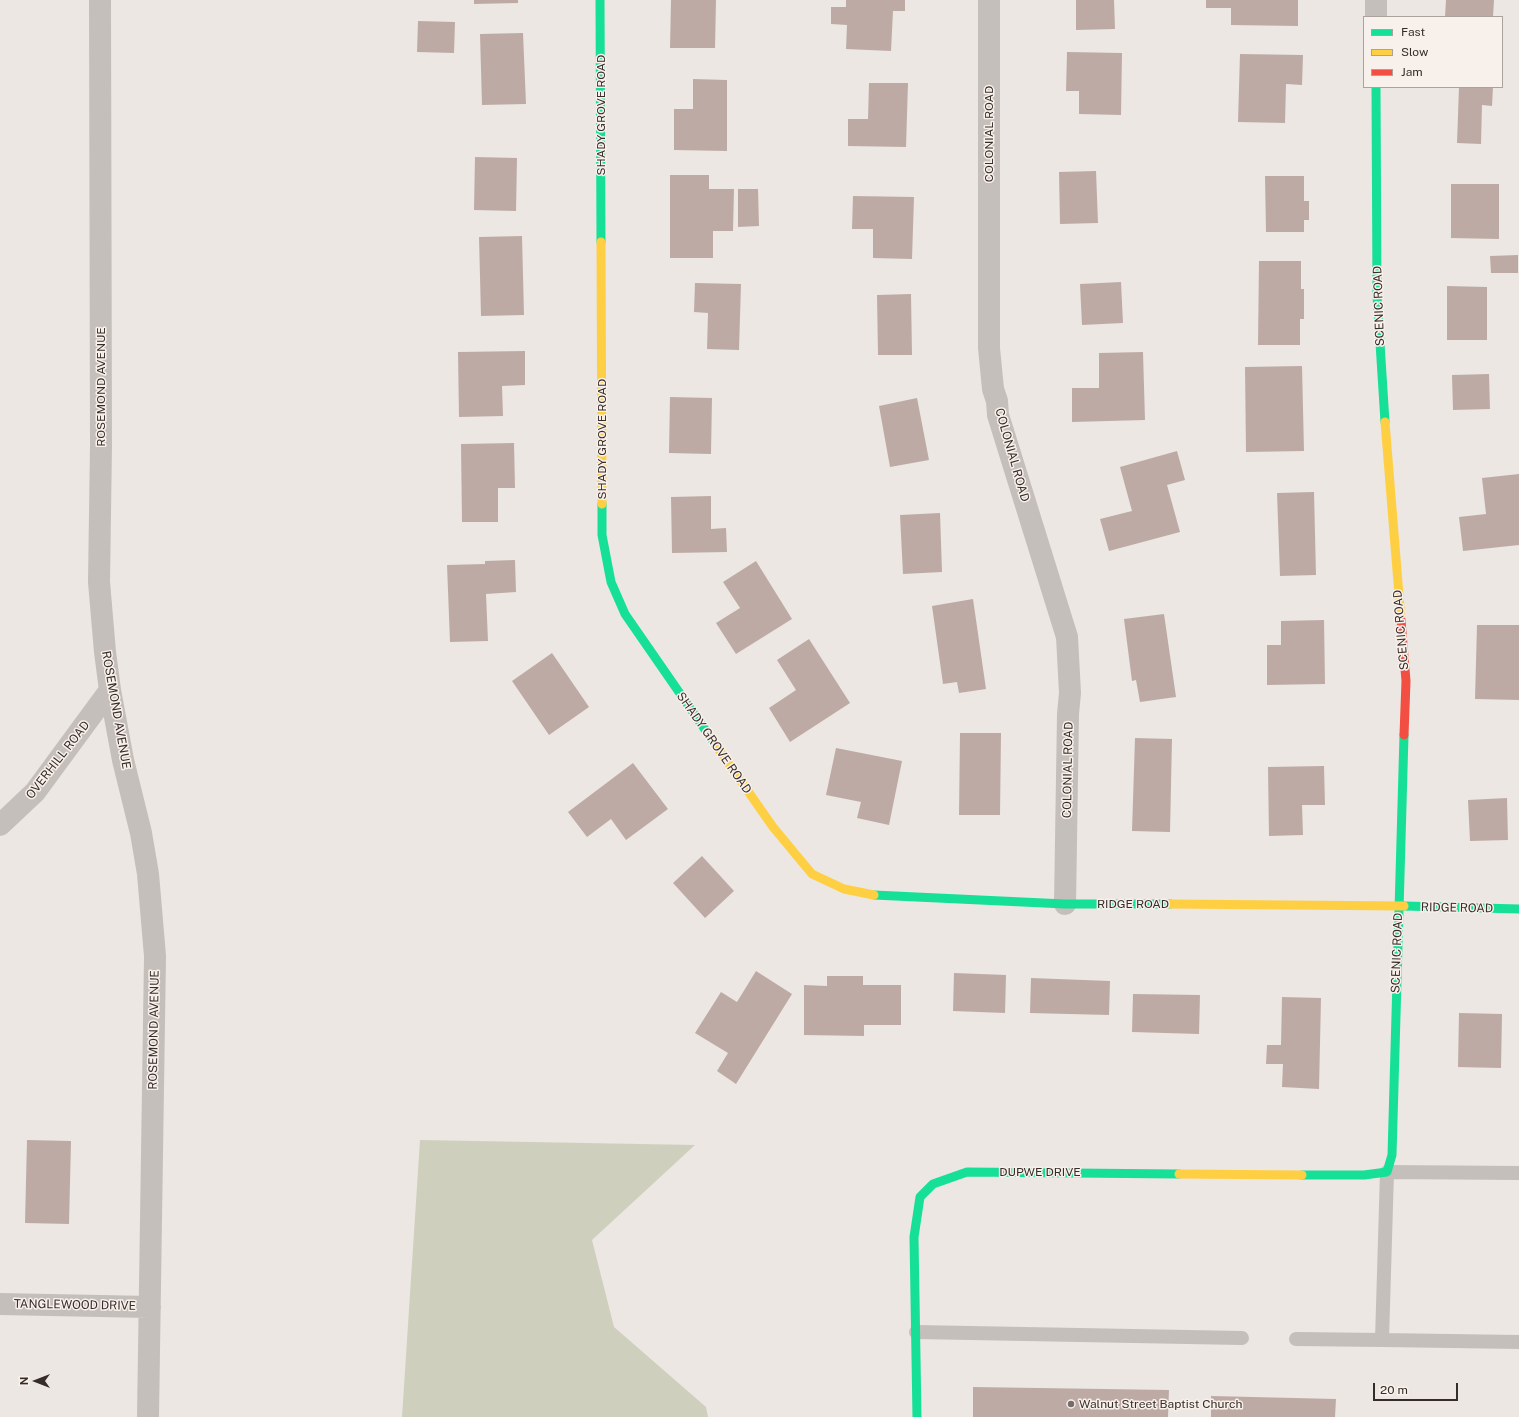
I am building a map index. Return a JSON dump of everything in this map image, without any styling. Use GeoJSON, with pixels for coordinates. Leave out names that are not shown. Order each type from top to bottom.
{"type":"FeatureCollection","features":[{"type":"Feature","properties":{"kind":"street","name":"ROSEMOND AVENUE"},"geometry":{"type":"LineString","coordinates":[[100,0],[100,582],[105,652],[110,690],[123,760],[141,833],[147,867],[155,956],[148,1417]]}},
{"type":"Feature","properties":{"kind":"street","name":"SHADY GROVE ROAD"},"geometry":{"type":"LineString","coordinates":[[600,0],[602,535],[611,582],[625,614],[773,827]]}},
{"type":"Feature","properties":{"kind":"street","name":"COLONIAL ROAD"},"geometry":{"type":"LineString","coordinates":[[989,0],[990,348],[993,389],[997,400],[998,416],[1067,637],[1070,693],[1068,714],[1065,904]]}},
{"type":"Feature","properties":{"kind":"street"},"geometry":{"type":"LineString","coordinates":[[1376,0],[1376,16]]}},
{"type":"Feature","properties":{"kind":"street","name":"SCENIC ROAD"},"geometry":{"type":"LineString","coordinates":[[1376,88],[1377,296],[1383,398],[1406,681],[1392,1155],[1387,1172]]}},
{"type":"Feature","properties":{"kind":"street","name":"OVERHILL ROAD"},"geometry":{"type":"LineString","coordinates":[[0,825],[35,792],[110,690]]}},
{"type":"Feature","properties":{"kind":"street","name":"RIDGE ROAD"},"geometry":{"type":"LineString","coordinates":[[773,827],[812,874],[844,889],[868,895],[1065,904],[1269,904],[1519,909]]}},
{"type":"Feature","properties":{"kind":"street","name":"DUPWE DRIVE"},"geometry":{"type":"LineString","coordinates":[[917,1417],[914,1237],[920,1197],[934,1184],[967,1172],[1364,1175],[1387,1172]]}},
{"type":"Feature","properties":{"kind":"street","name":"TANGLEWOOD DRIVE"},"geometry":{"type":"LineString","coordinates":[[0,1304],[150,1307]]}},
{"type":"Feature","properties":{"kind":"lane"},"geometry":{"type":"LineString","coordinates":[[1382,1340],[1387,1172],[1519,1173]]}},
{"type":"Feature","properties":{"kind":"lane"},"geometry":{"type":"LineString","coordinates":[[916,1332],[1242,1338]]}},
{"type":"Feature","properties":{"kind":"lane"},"geometry":{"type":"LineString","coordinates":[[1296,1339],[1519,1342]]}},
{"type":"Feature","properties":{"kind":"green space"},"geometry":{"type":"Polygon","coordinates":[[[420,1140],[695,1145],[592,1240],[614,1327],[706,1407],[708,1417],[402,1417],[420,1140]]]}},
{"type":"Feature","properties":{"kind":"building"},"geometry":{"type":"Polygon","coordinates":[[[474,0],[518,0],[518,3],[474,4],[474,0]]]}},
{"type":"Feature","properties":{"kind":"building"},"geometry":{"type":"Polygon","coordinates":[[[671,0],[716,0],[715,48],[670,48],[671,0]]]}},
{"type":"Feature","properties":{"kind":"building"},"geometry":{"type":"Polygon","coordinates":[[[846,0],[905,0],[905,11],[893,11],[891,51],[846,49],[847,25],[831,24],[831,7],[846,7],[846,0]]]}},
{"type":"Feature","properties":{"kind":"building"},"geometry":{"type":"Polygon","coordinates":[[[1076,0],[1114,0],[1115,29],[1076,30],[1076,0]]]}},
{"type":"Feature","properties":{"kind":"building"},"geometry":{"type":"Polygon","coordinates":[[[1206,0],[1298,0],[1298,26],[1231,25],[1231,8],[1206,8],[1206,0]]]}},
{"type":"Feature","properties":{"kind":"building"},"geometry":{"type":"Polygon","coordinates":[[[1446,0],[1494,0],[1493,16],[1445,16],[1446,0]]]}},
{"type":"Feature","properties":{"kind":"building"},"geometry":{"type":"Polygon","coordinates":[[[418,21],[455,22],[454,53],[417,52],[418,21]]]}},
{"type":"Feature","properties":{"kind":"building"},"geometry":{"type":"Polygon","coordinates":[[[523,33],[526,104],[482,105],[480,34],[523,33]]]}},
{"type":"Feature","properties":{"kind":"building"},"geometry":{"type":"Polygon","coordinates":[[[1067,52],[1122,53],[1121,115],[1079,114],[1079,91],[1066,91],[1067,52]]]}},
{"type":"Feature","properties":{"kind":"building"},"geometry":{"type":"Polygon","coordinates":[[[1240,54],[1303,55],[1302,85],[1286,84],[1285,123],[1238,122],[1240,54]]]}},
{"type":"Feature","properties":{"kind":"building"},"geometry":{"type":"Polygon","coordinates":[[[693,79],[727,80],[727,151],[674,150],[674,109],[693,109],[693,79]]]}},
{"type":"Feature","properties":{"kind":"building"},"geometry":{"type":"Polygon","coordinates":[[[869,83],[908,83],[906,147],[848,146],[848,119],[868,119],[869,83]]]}},
{"type":"Feature","properties":{"kind":"building"},"geometry":{"type":"Polygon","coordinates":[[[1459,88],[1493,88],[1492,106],[1482,105],[1481,144],[1457,143],[1459,88]]]}},
{"type":"Feature","properties":{"kind":"building"},"geometry":{"type":"Polygon","coordinates":[[[475,157],[517,158],[516,211],[474,210],[475,157]]]}},
{"type":"Feature","properties":{"kind":"building"},"geometry":{"type":"Polygon","coordinates":[[[1096,171],[1098,223],[1060,224],[1059,172],[1096,171]]]}},
{"type":"Feature","properties":{"kind":"building"},"geometry":{"type":"Polygon","coordinates":[[[670,175],[709,175],[709,189],[734,189],[733,231],[713,231],[713,258],[670,258],[670,175]]]}},
{"type":"Feature","properties":{"kind":"building"},"geometry":{"type":"Polygon","coordinates":[[[1265,176],[1304,176],[1304,201],[1309,201],[1309,220],[1304,220],[1304,232],[1266,232],[1265,176]]]}},
{"type":"Feature","properties":{"kind":"building"},"geometry":{"type":"Polygon","coordinates":[[[1451,184],[1499,184],[1499,239],[1451,238],[1451,184]]]}},
{"type":"Feature","properties":{"kind":"building"},"geometry":{"type":"Polygon","coordinates":[[[738,189],[758,189],[759,226],[738,227],[738,189]]]}},
{"type":"Feature","properties":{"kind":"building"},"geometry":{"type":"Polygon","coordinates":[[[853,196],[914,197],[912,259],[873,258],[873,229],[852,229],[853,196]]]}},
{"type":"Feature","properties":{"kind":"building"},"geometry":{"type":"Polygon","coordinates":[[[522,236],[524,315],[481,316],[479,237],[522,236]]]}},
{"type":"Feature","properties":{"kind":"building"},"geometry":{"type":"Polygon","coordinates":[[[1518,255],[1518,273],[1491,273],[1490,256],[1518,255]]]}},
{"type":"Feature","properties":{"kind":"building"},"geometry":{"type":"Polygon","coordinates":[[[1259,261],[1301,261],[1301,289],[1304,289],[1304,319],[1300,319],[1300,345],[1258,345],[1259,261]]]}},
{"type":"Feature","properties":{"kind":"building"},"geometry":{"type":"Polygon","coordinates":[[[1121,282],[1123,323],[1082,325],[1080,284],[1121,282]]]}},
{"type":"Feature","properties":{"kind":"building"},"geometry":{"type":"Polygon","coordinates":[[[695,283],[741,284],[739,350],[707,349],[708,313],[694,312],[695,283]]]}},
{"type":"Feature","properties":{"kind":"building"},"geometry":{"type":"Polygon","coordinates":[[[1447,286],[1487,287],[1487,340],[1447,340],[1447,286]]]}},
{"type":"Feature","properties":{"kind":"building"},"geometry":{"type":"Polygon","coordinates":[[[911,294],[912,355],[878,355],[877,295],[911,294]]]}},
{"type":"Feature","properties":{"kind":"building"},"geometry":{"type":"Polygon","coordinates":[[[525,351],[525,385],[502,386],[503,416],[459,417],[458,352],[525,351]]]}},
{"type":"Feature","properties":{"kind":"building"},"geometry":{"type":"Polygon","coordinates":[[[1143,352],[1145,420],[1072,422],[1072,388],[1099,388],[1099,353],[1143,352]]]}},
{"type":"Feature","properties":{"kind":"building"},"geometry":{"type":"Polygon","coordinates":[[[1302,366],[1304,451],[1246,452],[1245,367],[1302,366]]]}},
{"type":"Feature","properties":{"kind":"building"},"geometry":{"type":"Polygon","coordinates":[[[1489,374],[1490,409],[1453,410],[1452,375],[1489,374]]]}},
{"type":"Feature","properties":{"kind":"building"},"geometry":{"type":"Polygon","coordinates":[[[670,397],[712,398],[711,454],[669,453],[670,397]]]}},
{"type":"Feature","properties":{"kind":"building"},"geometry":{"type":"Polygon","coordinates":[[[917,398],[929,460],[890,467],[879,406],[917,398]]]}},
{"type":"Feature","properties":{"kind":"building"},"geometry":{"type":"Polygon","coordinates":[[[514,443],[515,488],[498,488],[498,522],[462,522],[461,444],[514,443]]]}},
{"type":"Feature","properties":{"kind":"building"},"geometry":{"type":"Polygon","coordinates":[[[1177,451],[1185,480],[1167,485],[1180,532],[1109,551],[1100,519],[1132,511],[1120,467],[1177,451]]]}},
{"type":"Feature","properties":{"kind":"building"},"geometry":{"type":"Polygon","coordinates":[[[1519,474],[1519,545],[1463,551],[1459,517],[1486,514],[1482,478],[1519,474]]]}},
{"type":"Feature","properties":{"kind":"building"},"geometry":{"type":"Polygon","coordinates":[[[1314,492],[1316,575],[1280,576],[1277,493],[1314,492]]]}},
{"type":"Feature","properties":{"kind":"building"},"geometry":{"type":"Polygon","coordinates":[[[711,496],[711,529],[726,528],[727,552],[672,553],[671,497],[711,496]]]}},
{"type":"Feature","properties":{"kind":"building"},"geometry":{"type":"Polygon","coordinates":[[[940,513],[942,572],[903,574],[900,515],[940,513]]]}},
{"type":"Feature","properties":{"kind":"building"},"geometry":{"type":"Polygon","coordinates":[[[515,560],[516,592],[486,594],[488,641],[450,642],[447,565],[485,564],[485,561],[515,560]]]}},
{"type":"Feature","properties":{"kind":"building"},"geometry":{"type":"Polygon","coordinates":[[[756,561],[792,619],[736,654],[716,623],[740,608],[723,582],[756,561]]]}},
{"type":"Feature","properties":{"kind":"building"},"geometry":{"type":"Polygon","coordinates":[[[973,599],[986,689],[959,693],[957,682],[943,684],[932,606],[973,599]]]}},
{"type":"Feature","properties":{"kind":"building"},"geometry":{"type":"Polygon","coordinates":[[[1164,614],[1176,697],[1140,702],[1136,680],[1132,681],[1124,619],[1164,614]]]}},
{"type":"Feature","properties":{"kind":"building"},"geometry":{"type":"Polygon","coordinates":[[[1324,620],[1325,684],[1267,685],[1267,645],[1281,645],[1281,621],[1324,620]]]}},
{"type":"Feature","properties":{"kind":"building"},"geometry":{"type":"Polygon","coordinates":[[[1477,625],[1519,625],[1519,700],[1475,699],[1477,625]]]}},
{"type":"Feature","properties":{"kind":"building"},"geometry":{"type":"Polygon","coordinates":[[[809,639],[850,703],[790,742],[769,708],[796,690],[777,660],[809,639]]]}},
{"type":"Feature","properties":{"kind":"building"},"geometry":{"type":"Polygon","coordinates":[[[552,653],[589,707],[549,735],[512,681],[552,653]]]}},
{"type":"Feature","properties":{"kind":"building"},"geometry":{"type":"Polygon","coordinates":[[[960,733],[1001,733],[1000,815],[959,815],[960,733]]]}},
{"type":"Feature","properties":{"kind":"building"},"geometry":{"type":"Polygon","coordinates":[[[1135,738],[1172,739],[1170,832],[1132,831],[1135,738]]]}},
{"type":"Feature","properties":{"kind":"building"},"geometry":{"type":"Polygon","coordinates":[[[836,748],[902,761],[889,825],[857,818],[861,802],[826,795],[836,748]]]}},
{"type":"Feature","properties":{"kind":"building"},"geometry":{"type":"Polygon","coordinates":[[[633,763],[668,809],[626,840],[611,819],[587,837],[568,812],[633,763]]]}},
{"type":"Feature","properties":{"kind":"building"},"geometry":{"type":"Polygon","coordinates":[[[1324,766],[1325,805],[1302,805],[1303,835],[1269,836],[1268,767],[1324,766]]]}},
{"type":"Feature","properties":{"kind":"building"},"geometry":{"type":"Polygon","coordinates":[[[1507,798],[1508,840],[1470,841],[1468,800],[1507,798]]]}},
{"type":"Feature","properties":{"kind":"building"},"geometry":{"type":"Polygon","coordinates":[[[702,856],[734,891],[705,918],[673,883],[702,856]]]}},
{"type":"Feature","properties":{"kind":"building"},"geometry":{"type":"Polygon","coordinates":[[[756,971],[792,994],[736,1084],[717,1071],[728,1053],[695,1033],[721,992],[737,1002],[756,971]]]}},
{"type":"Feature","properties":{"kind":"building"},"geometry":{"type":"Polygon","coordinates":[[[954,973],[1006,975],[1005,1013],[953,1011],[954,973]]]}},
{"type":"Feature","properties":{"kind":"building"},"geometry":{"type":"Polygon","coordinates":[[[827,976],[863,976],[863,985],[901,985],[901,1025],[864,1025],[864,1036],[804,1035],[804,985],[827,986],[827,976]]]}},
{"type":"Feature","properties":{"kind":"building"},"geometry":{"type":"Polygon","coordinates":[[[1031,978],[1110,981],[1109,1015],[1030,1013],[1031,978]]]}},
{"type":"Feature","properties":{"kind":"building"},"geometry":{"type":"Polygon","coordinates":[[[1133,994],[1200,995],[1199,1034],[1132,1032],[1133,994]]]}},
{"type":"Feature","properties":{"kind":"building"},"geometry":{"type":"Polygon","coordinates":[[[1282,997],[1321,998],[1319,1089],[1282,1087],[1283,1064],[1266,1064],[1267,1045],[1281,1045],[1282,997]]]}},
{"type":"Feature","properties":{"kind":"building"},"geometry":{"type":"Polygon","coordinates":[[[1459,1013],[1502,1014],[1501,1068],[1458,1067],[1459,1013]]]}},
{"type":"Feature","properties":{"kind":"building"},"geometry":{"type":"Polygon","coordinates":[[[27,1140],[71,1141],[69,1224],[25,1223],[27,1140]]]}},
{"type":"Feature","properties":{"kind":"building","name":"Walnut Street Baptist Church"},"geometry":{"type":"Polygon","coordinates":[[[973,1387],[1169,1390],[1168,1417],[973,1417],[973,1387]]]}},
{"type":"Feature","properties":{"kind":"building","name":"Walnut Street Baptist Church"},"geometry":{"type":"Polygon","coordinates":[[[1211,1396],[1336,1399],[1335,1417],[1211,1417],[1211,1396]]]}},
{"type":"Feature","properties":{"kind":"traffic: fast"},"geometry":{"type":"LineString","coordinates":[[600,0],[601,242]]}},
{"type":"Feature","properties":{"kind":"traffic: fast"},"geometry":{"type":"LineString","coordinates":[[1376,88],[1377,296],[1385,422]]}},
{"type":"Feature","properties":{"kind":"traffic: fast"},"geometry":{"type":"LineString","coordinates":[[602,504],[602,535],[611,582],[625,614],[717,747]]}},
{"type":"Feature","properties":{"kind":"traffic: fast"},"geometry":{"type":"LineString","coordinates":[[1302,1175],[1364,1175],[1387,1172],[1392,1155],[1404,735]]}},
{"type":"Feature","properties":{"kind":"traffic: fast"},"geometry":{"type":"LineString","coordinates":[[874,895],[1065,904],[1170,904]]}},
{"type":"Feature","properties":{"kind":"traffic: fast"},"geometry":{"type":"LineString","coordinates":[[1404,906],[1519,909]]}},
{"type":"Feature","properties":{"kind":"traffic: fast"},"geometry":{"type":"LineString","coordinates":[[917,1417],[914,1237],[920,1197],[933,1184],[967,1172],[1179,1174]]}},
{"type":"Feature","properties":{"kind":"traffic: slow"},"geometry":{"type":"LineString","coordinates":[[601,242],[602,504]]}},
{"type":"Feature","properties":{"kind":"traffic: slow"},"geometry":{"type":"LineString","coordinates":[[1385,422],[1401,620]]}},
{"type":"Feature","properties":{"kind":"traffic: slow"},"geometry":{"type":"LineString","coordinates":[[717,747],[773,827],[812,874],[844,889],[874,895]]}},
{"type":"Feature","properties":{"kind":"traffic: slow"},"geometry":{"type":"LineString","coordinates":[[1170,904],[1404,906]]}},
{"type":"Feature","properties":{"kind":"traffic: slow"},"geometry":{"type":"LineString","coordinates":[[1179,1174],[1302,1175]]}},
{"type":"Feature","properties":{"kind":"traffic: jam"},"geometry":{"type":"LineString","coordinates":[[1401,620],[1406,681],[1404,735]]}},
{"type":"Feature","properties":{"kind":"place","name":"Walnut Street Baptist Church"},"geometry":{"type":"Point","coordinates":[1071,1404]}}]}
